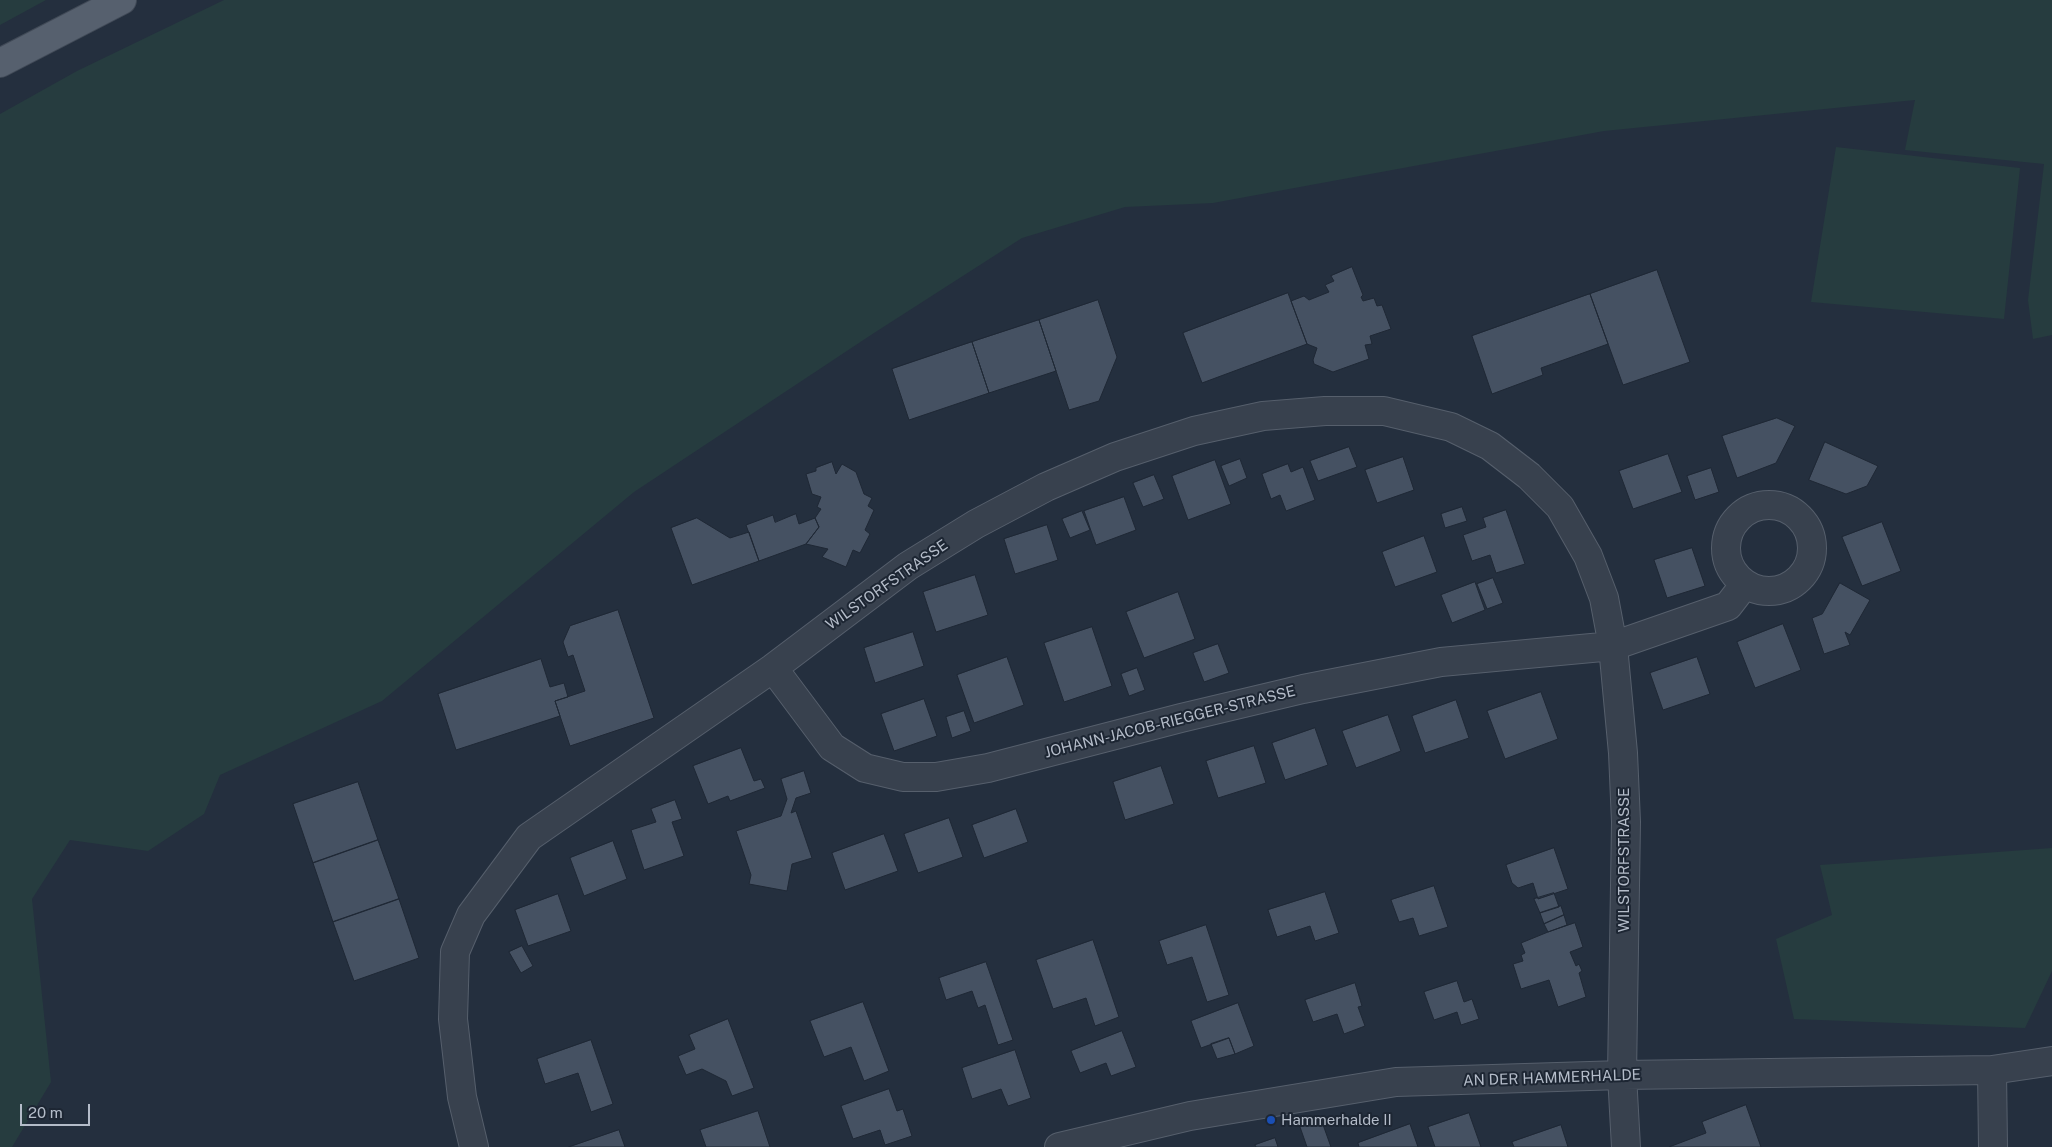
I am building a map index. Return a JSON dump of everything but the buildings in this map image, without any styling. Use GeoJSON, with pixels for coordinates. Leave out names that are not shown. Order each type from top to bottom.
{"type":"FeatureCollection","features":[{"type":"Feature","properties":{"kind":"main road"},"geometry":{"type":"LineString","coordinates":[[0,63],[122,0]]}},
{"type":"Feature","properties":{"kind":"street","name":"WILSTORFSTRASSE"},"geometry":{"type":"LineString","coordinates":[[474,1147],[462,1098],[452,1019],[455,952],[471,915],[529,837],[772,668],[908,566],[976,524],[1046,487],[1115,458],[1194,431],[1263,416],[1325,411],[1384,412],[1451,427],[1490,446],[1529,476],[1560,507],[1588,556],[1604,598],[1613,646],[1622,753],[1626,822],[1622,1075],[1626,1147]]}},
{"type":"Feature","properties":{"kind":"street"},"geometry":{"type":"LineString","coordinates":[[1613,646],[1728,606],[1745,584]]}},
{"type":"Feature","properties":{"kind":"street","name":"JOHANN-JACOB-RIEGGER-STRASSE"},"geometry":{"type":"LineString","coordinates":[[772,668],[832,748],[865,768],[903,777],[936,777],[988,768],[1181,718],[1303,689],[1441,662],[1613,646]]}},
{"type":"Feature","properties":{"kind":"street","name":"AN DER HAMMERHALDE"},"geometry":{"type":"LineString","coordinates":[[1059,1147],[1190,1116],[1396,1082],[1622,1075],[1992,1070],[2052,1061]]}},
{"type":"Feature","properties":{"kind":"street"},"geometry":{"type":"LineString","coordinates":[[1992,1070],[1993,1147]]}},
{"type":"Feature","properties":{"kind":"green space"},"geometry":{"type":"Polygon","coordinates":[[[0,0],[46,0],[0,25],[0,0]]]}},
{"type":"Feature","properties":{"kind":"green space"},"geometry":{"type":"Polygon","coordinates":[[[224,0],[2052,0],[2052,335],[2033,339],[2028,300],[2044,164],[1905,150],[1915,100],[1604,131],[1213,203],[1125,207],[1022,238],[874,333],[634,492],[382,701],[220,775],[204,814],[148,851],[70,840],[32,899],[51,1082],[12,1147],[0,1147],[0,114],[77,71],[224,0]]]}},
{"type":"Feature","properties":{"kind":"green space"},"geometry":{"type":"Polygon","coordinates":[[[1836,147],[2020,168],[2004,319],[1811,302],[1836,147]]]}},
{"type":"Feature","properties":{"kind":"green space"},"geometry":{"type":"Polygon","coordinates":[[[2052,848],[2052,971],[2025,1028],[1794,1019],[1776,939],[1832,915],[1820,865],[2052,848]]]}},
{"type":"Feature","properties":{"kind":"place","name":"Hammerhalde II"},"geometry":{"type":"Point","coordinates":[1271,1120]}}]}
